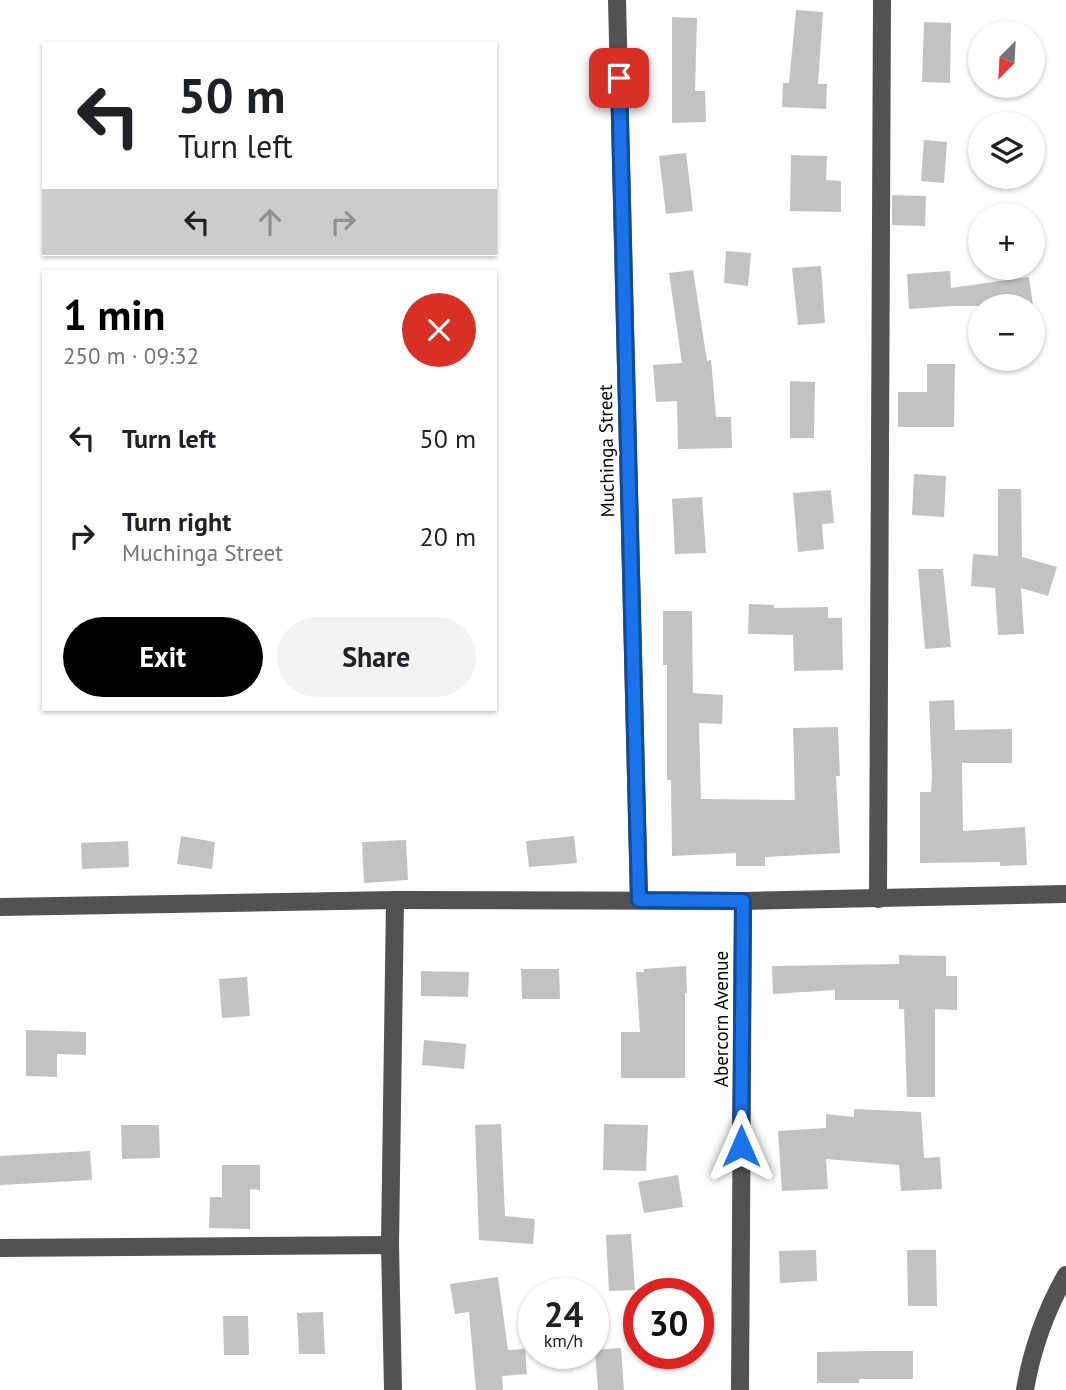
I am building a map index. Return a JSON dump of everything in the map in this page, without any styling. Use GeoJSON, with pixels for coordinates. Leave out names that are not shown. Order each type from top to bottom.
{"type":"FeatureCollection","features":[{"type":"Feature","properties":{"kind":"street","name":"Muchinga Street"},"geometry":{"type":"LineString","coordinates":[[617,0],[639,900]]}},
{"type":"Feature","properties":{"kind":"street"},"geometry":{"type":"LineString","coordinates":[[878,899],[882,0]]}},
{"type":"Feature","properties":{"kind":"street"},"geometry":{"type":"LineString","coordinates":[[0,907],[394,900],[743,901],[1066,894]]}},
{"type":"Feature","properties":{"kind":"street"},"geometry":{"type":"LineString","coordinates":[[393,1390],[390,1245],[394,900]]}},
{"type":"Feature","properties":{"kind":"street","name":"Abercorn Avenue"},"geometry":{"type":"LineString","coordinates":[[740,1390],[743,901]]}},
{"type":"Feature","properties":{"kind":"street"},"geometry":{"type":"LineString","coordinates":[[0,1248],[390,1245]]}},
{"type":"Feature","properties":{"kind":"street"},"geometry":{"type":"LineString","coordinates":[[1025,1390],[1031,1354],[1051,1302],[1066,1275]]}},
{"type":"Feature","properties":{"kind":"building"},"geometry":{"type":"Polygon","coordinates":[[[796,10],[823,12],[818,84],[827,84],[826,109],[782,107],[783,83],[789,83],[796,10]]]}},
{"type":"Feature","properties":{"kind":"building"},"geometry":{"type":"Polygon","coordinates":[[[672,17],[697,18],[695,91],[705,91],[706,122],[672,123],[672,17]]]}},
{"type":"Feature","properties":{"kind":"building"},"geometry":{"type":"Polygon","coordinates":[[[924,22],[951,23],[950,83],[922,82],[924,22]]]}},
{"type":"Feature","properties":{"kind":"building"},"geometry":{"type":"Polygon","coordinates":[[[924,140],[947,142],[944,183],[921,181],[924,140]]]}},
{"type":"Feature","properties":{"kind":"building"},"geometry":{"type":"Polygon","coordinates":[[[686,153],[693,211],[666,214],[659,156],[686,153]]]}},
{"type":"Feature","properties":{"kind":"building"},"geometry":{"type":"Polygon","coordinates":[[[791,155],[827,156],[826,180],[841,181],[841,212],[790,211],[791,155]]]}},
{"type":"Feature","properties":{"kind":"building"},"geometry":{"type":"Polygon","coordinates":[[[892,195],[926,196],[925,226],[892,225],[892,195]]]}},
{"type":"Feature","properties":{"kind":"building"},"geometry":{"type":"Polygon","coordinates":[[[726,251],[751,253],[748,286],[724,283],[726,251]]]}},
{"type":"Feature","properties":{"kind":"building"},"geometry":{"type":"Polygon","coordinates":[[[821,266],[825,323],[798,325],[792,268],[821,266]]]}},
{"type":"Feature","properties":{"kind":"building"},"geometry":{"type":"Polygon","coordinates":[[[693,270],[707,361],[711,360],[716,417],[731,417],[732,448],[678,449],[677,401],[656,402],[653,365],[682,363],[669,273],[693,270]]]}},
{"type":"Feature","properties":{"kind":"building"},"geometry":{"type":"Polygon","coordinates":[[[950,271],[951,288],[1008,280],[1029,280],[1031,294],[968,294],[968,306],[909,309],[907,274],[950,271]]]}},
{"type":"Feature","properties":{"kind":"building"},"geometry":{"type":"Polygon","coordinates":[[[927,364],[955,364],[954,427],[898,427],[898,392],[927,392],[927,364]]]}},
{"type":"Feature","properties":{"kind":"building"},"geometry":{"type":"Polygon","coordinates":[[[790,381],[815,382],[814,438],[790,438],[790,381]]]}},
{"type":"Feature","properties":{"kind":"building"},"geometry":{"type":"Polygon","coordinates":[[[914,474],[946,476],[944,517],[912,515],[914,474]]]}},
{"type":"Feature","properties":{"kind":"building"},"geometry":{"type":"Polygon","coordinates":[[[998,489],[1021,489],[1022,557],[1057,567],[1048,596],[1021,588],[1024,634],[998,635],[995,588],[971,586],[973,554],[998,556],[998,489]]]}},
{"type":"Feature","properties":{"kind":"building"},"geometry":{"type":"Polygon","coordinates":[[[831,490],[834,523],[822,524],[824,549],[798,552],[793,493],[831,490]]]}},
{"type":"Feature","properties":{"kind":"building"},"geometry":{"type":"Polygon","coordinates":[[[702,497],[706,553],[675,554],[672,499],[702,497]]]}},
{"type":"Feature","properties":{"kind":"building"},"geometry":{"type":"Polygon","coordinates":[[[918,569],[943,569],[951,647],[925,649],[918,569]]]}},
{"type":"Feature","properties":{"kind":"building"},"geometry":{"type":"Polygon","coordinates":[[[749,604],[774,605],[774,608],[828,607],[828,618],[842,618],[843,670],[794,671],[793,635],[748,634],[749,604]]]}},
{"type":"Feature","properties":{"kind":"building"},"geometry":{"type":"Polygon","coordinates":[[[663,611],[692,611],[693,693],[723,695],[722,724],[699,723],[701,799],[795,800],[793,728],[838,727],[840,776],[836,776],[840,853],[765,857],[765,866],[736,866],[736,853],[672,856],[671,780],[667,780],[667,665],[663,665],[663,611]]]}},
{"type":"Feature","properties":{"kind":"building"},"geometry":{"type":"Polygon","coordinates":[[[954,700],[955,730],[1012,729],[1012,763],[962,763],[963,831],[1025,827],[1027,865],[1000,866],[1000,862],[920,863],[920,792],[931,792],[932,777],[929,701],[954,700]]]}},
{"type":"Feature","properties":{"kind":"building"},"geometry":{"type":"Polygon","coordinates":[[[181,836],[215,842],[212,869],[177,864],[181,836]]]}},
{"type":"Feature","properties":{"kind":"building"},"geometry":{"type":"Polygon","coordinates":[[[574,836],[577,863],[529,867],[526,841],[574,836]]]}},
{"type":"Feature","properties":{"kind":"building"},"geometry":{"type":"Polygon","coordinates":[[[406,840],[408,880],[364,883],[362,842],[406,840]]]}},
{"type":"Feature","properties":{"kind":"building"},"geometry":{"type":"Polygon","coordinates":[[[128,841],[129,867],[82,869],[81,843],[128,841]]]}},
{"type":"Feature","properties":{"kind":"building"},"geometry":{"type":"Polygon","coordinates":[[[899,955],[946,956],[946,976],[957,976],[957,1010],[935,1009],[935,1097],[907,1097],[904,1009],[899,1009],[899,1000],[835,1000],[835,990],[773,994],[772,966],[899,964],[899,955]]]}},
{"type":"Feature","properties":{"kind":"building"},"geometry":{"type":"Polygon","coordinates":[[[686,966],[685,1078],[621,1078],[621,1032],[640,1032],[636,972],[686,966]]]}},
{"type":"Feature","properties":{"kind":"building"},"geometry":{"type":"Polygon","coordinates":[[[521,969],[559,969],[560,999],[522,999],[521,969]]]}},
{"type":"Feature","properties":{"kind":"building"},"geometry":{"type":"Polygon","coordinates":[[[421,971],[469,972],[468,997],[421,996],[421,971]]]}},
{"type":"Feature","properties":{"kind":"building"},"geometry":{"type":"Polygon","coordinates":[[[247,977],[250,1016],[222,1018],[219,979],[247,977]]]}},
{"type":"Feature","properties":{"kind":"building"},"geometry":{"type":"Polygon","coordinates":[[[26,1030],[86,1032],[86,1055],[57,1054],[57,1077],[26,1076],[26,1030]]]}},
{"type":"Feature","properties":{"kind":"building"},"geometry":{"type":"Polygon","coordinates":[[[424,1040],[466,1044],[464,1069],[422,1065],[424,1040]]]}},
{"type":"Feature","properties":{"kind":"building"},"geometry":{"type":"Polygon","coordinates":[[[854,1109],[921,1112],[924,1158],[940,1157],[942,1189],[901,1191],[899,1165],[826,1159],[828,1189],[782,1191],[778,1131],[826,1128],[826,1114],[854,1117],[854,1109]]]}},
{"type":"Feature","properties":{"kind":"building"},"geometry":{"type":"Polygon","coordinates":[[[501,1124],[505,1216],[535,1219],[533,1244],[479,1240],[475,1125],[501,1124]]]}},
{"type":"Feature","properties":{"kind":"building"},"geometry":{"type":"Polygon","coordinates":[[[604,1124],[648,1125],[646,1171],[603,1170],[604,1124]]]}},
{"type":"Feature","properties":{"kind":"building"},"geometry":{"type":"Polygon","coordinates":[[[121,1125],[159,1125],[160,1158],[122,1159],[121,1125]]]}},
{"type":"Feature","properties":{"kind":"building"},"geometry":{"type":"Polygon","coordinates":[[[90,1151],[92,1180],[0,1185],[0,1156],[90,1151]]]}},
{"type":"Feature","properties":{"kind":"building"},"geometry":{"type":"Polygon","coordinates":[[[222,1165],[260,1165],[260,1190],[250,1189],[250,1229],[209,1228],[210,1197],[222,1197],[222,1165]]]}},
{"type":"Feature","properties":{"kind":"building"},"geometry":{"type":"Polygon","coordinates":[[[678,1175],[683,1207],[644,1213],[638,1182],[678,1175]]]}},
{"type":"Feature","properties":{"kind":"building"},"geometry":{"type":"Polygon","coordinates":[[[631,1234],[634,1278],[623,1278],[623,1290],[609,1291],[606,1235],[631,1234]]]}},
{"type":"Feature","properties":{"kind":"building"},"geometry":{"type":"Polygon","coordinates":[[[816,1250],[817,1281],[780,1283],[779,1251],[816,1250]]]}},
{"type":"Feature","properties":{"kind":"building"},"geometry":{"type":"Polygon","coordinates":[[[907,1250],[936,1250],[937,1306],[908,1306],[907,1250]]]}},
{"type":"Feature","properties":{"kind":"building"},"geometry":{"type":"Polygon","coordinates":[[[498,1277],[508,1350],[518,1349],[518,1369],[527,1369],[527,1374],[502,1376],[503,1390],[476,1390],[469,1312],[455,1314],[450,1284],[498,1277]]]}},
{"type":"Feature","properties":{"kind":"building"},"geometry":{"type":"Polygon","coordinates":[[[323,1312],[325,1354],[299,1354],[297,1313],[323,1312]]]}},
{"type":"Feature","properties":{"kind":"building"},"geometry":{"type":"Polygon","coordinates":[[[223,1316],[248,1316],[249,1355],[224,1355],[223,1316]]]}},
{"type":"Feature","properties":{"kind":"building"},"geometry":{"type":"Polygon","coordinates":[[[621,1348],[624,1390],[598,1390],[596,1369],[609,1369],[609,1349],[621,1348]]]}},
{"type":"Feature","properties":{"kind":"building"},"geometry":{"type":"Polygon","coordinates":[[[913,1351],[913,1379],[859,1379],[859,1383],[817,1383],[817,1352],[913,1351]]]}},
{"type":"Feature","properties":{"kind":"route"},"geometry":{"type":"LineString","coordinates":[[619,78],[639,900],[743,901],[741,1146]]}}]}
